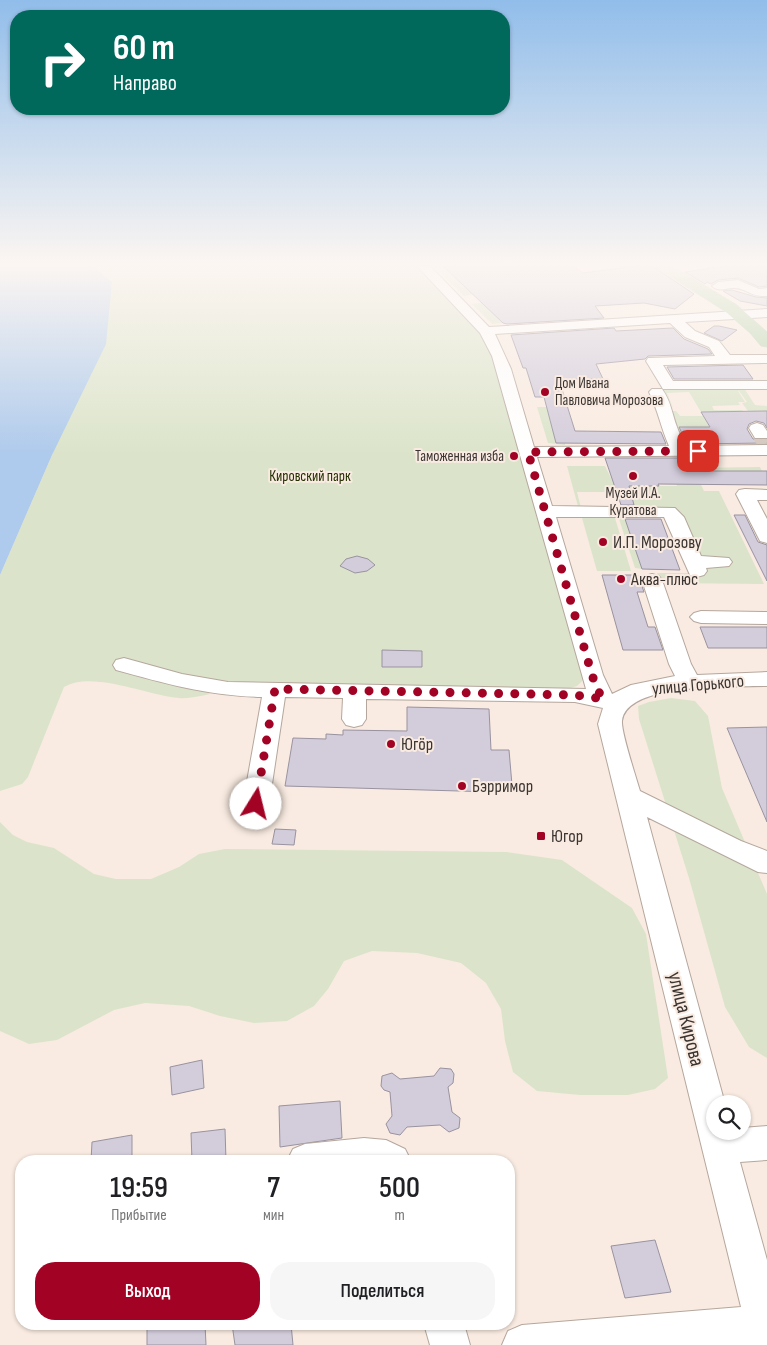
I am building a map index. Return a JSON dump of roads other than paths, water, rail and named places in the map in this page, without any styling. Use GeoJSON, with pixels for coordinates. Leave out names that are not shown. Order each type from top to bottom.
{"type":"FeatureCollection","features":[{"type":"Feature","properties":{"kind":"main road"},"geometry":{"type":"LineString","coordinates":[[756,329],[767,342]]}},
{"type":"Feature","properties":{"kind":"street"},"geometry":{"type":"LineString","coordinates":[[484,329],[492,339],[506,378],[592,675],[598,691],[610,702]]}},
{"type":"Feature","properties":{"kind":"street"},"geometry":{"type":"LineString","coordinates":[[486,331],[521,329]]}},
{"type":"Feature","properties":{"kind":"street"},"geometry":{"type":"LineString","coordinates":[[684,329],[690,334],[714,344],[726,360]]}},
{"type":"Feature","properties":{"kind":"street"},"geometry":{"type":"LineString","coordinates":[[767,359],[653,361],[668,386],[767,385]]}},
{"type":"Feature","properties":{"kind":"street"},"geometry":{"type":"LineString","coordinates":[[746,385],[757,402]]}},
{"type":"Feature","properties":{"kind":"street"},"geometry":{"type":"LineString","coordinates":[[657,392],[666,409],[668,426],[680,451]]}},
{"type":"Feature","properties":{"kind":"street"},"geometry":{"type":"LineString","coordinates":[[528,452],[680,451],[764,440]]}},
{"type":"Feature","properties":{"kind":"street"},"geometry":{"type":"LineString","coordinates":[[767,494],[745,494],[767,537]]}},
{"type":"Feature","properties":{"kind":"street"},"geometry":{"type":"LineString","coordinates":[[546,511],[669,512],[675,517],[695,566],[722,562]]}},
{"type":"Feature","properties":{"kind":"street"},"geometry":{"type":"LineString","coordinates":[[652,580],[680,664],[690,683]]}},
{"type":"Feature","properties":{"kind":"street"},"geometry":{"type":"LineString","coordinates":[[701,617],[767,618]]}},
{"type":"Feature","properties":{"kind":"street"},"geometry":{"type":"LineString","coordinates":[[124,665],[182,681],[228,689],[286,684],[355,691],[575,695],[610,702]]}},
{"type":"Feature","properties":{"kind":"street","name":"улица Горького"},"geometry":{"type":"LineString","coordinates":[[610,702],[643,689],[671,684],[767,679]]}},
{"type":"Feature","properties":{"kind":"street"},"geometry":{"type":"LineString","coordinates":[[256,804],[286,684]]}},
{"type":"Feature","properties":{"kind":"street"},"geometry":{"type":"LineString","coordinates":[[354,719],[355,691]]}},
{"type":"Feature","properties":{"kind":"street","name":"улица Кирова"},"geometry":{"type":"LineString","coordinates":[[610,702],[610,724],[766,1329]]}},
{"type":"Feature","properties":{"kind":"street"},"geometry":{"type":"LineString","coordinates":[[629,797],[758,861],[767,862]]}},
{"type":"Feature","properties":{"kind":"street"},"geometry":{"type":"LineString","coordinates":[[719,1147],[767,1143]]}},
{"type":"Feature","properties":{"kind":"street"},"geometry":{"type":"LineString","coordinates":[[522,1345],[735,1328],[766,1329]]}},
{"type":"Feature","properties":{"kind":"street"},"geometry":{"type":"LineString","coordinates":[[446,1330],[450,1345]]}},
{"type":"Feature","properties":{"kind":"water"},"geometry":{"type":"Polygon","coordinates":[[[0,329],[107,329],[106,344],[52,455],[0,575],[0,329]]]}},
{"type":"Feature","properties":{"kind":"tunnel"},"geometry":{"type":"LineString","coordinates":[[761,435],[766,443]]}},
{"type":"Feature","properties":{"kind":"place","name":"Дом Ивана Павловича Морозова"},"geometry":{"type":"Point","coordinates":[545,392]}},
{"type":"Feature","properties":{"kind":"place","name":"Таможенная изба"},"geometry":{"type":"Point","coordinates":[514,456]}},
{"type":"Feature","properties":{"kind":"place","name":"Музей И.А. Куратова"},"geometry":{"type":"Point","coordinates":[633,476]}},
{"type":"Feature","properties":{"kind":"place","name":"И.П. Морозову"},"geometry":{"type":"Point","coordinates":[603,542]}},
{"type":"Feature","properties":{"kind":"place","name":"Аква-плюс"},"geometry":{"type":"Point","coordinates":[621,579]}},
{"type":"Feature","properties":{"kind":"place","name":"Югöр"},"geometry":{"type":"Point","coordinates":[391,744]}},
{"type":"Feature","properties":{"kind":"place","name":"Бэрримор"},"geometry":{"type":"Point","coordinates":[462,786]}},
{"type":"Feature","properties":{"kind":"place","name":"Югор"},"geometry":{"type":"Point","coordinates":[541,836]}},
{"type":"Feature","properties":{"kind":"park label","name":"Кировский парк"},"geometry":{"type":"Point","coordinates":[310,476]}}]}
